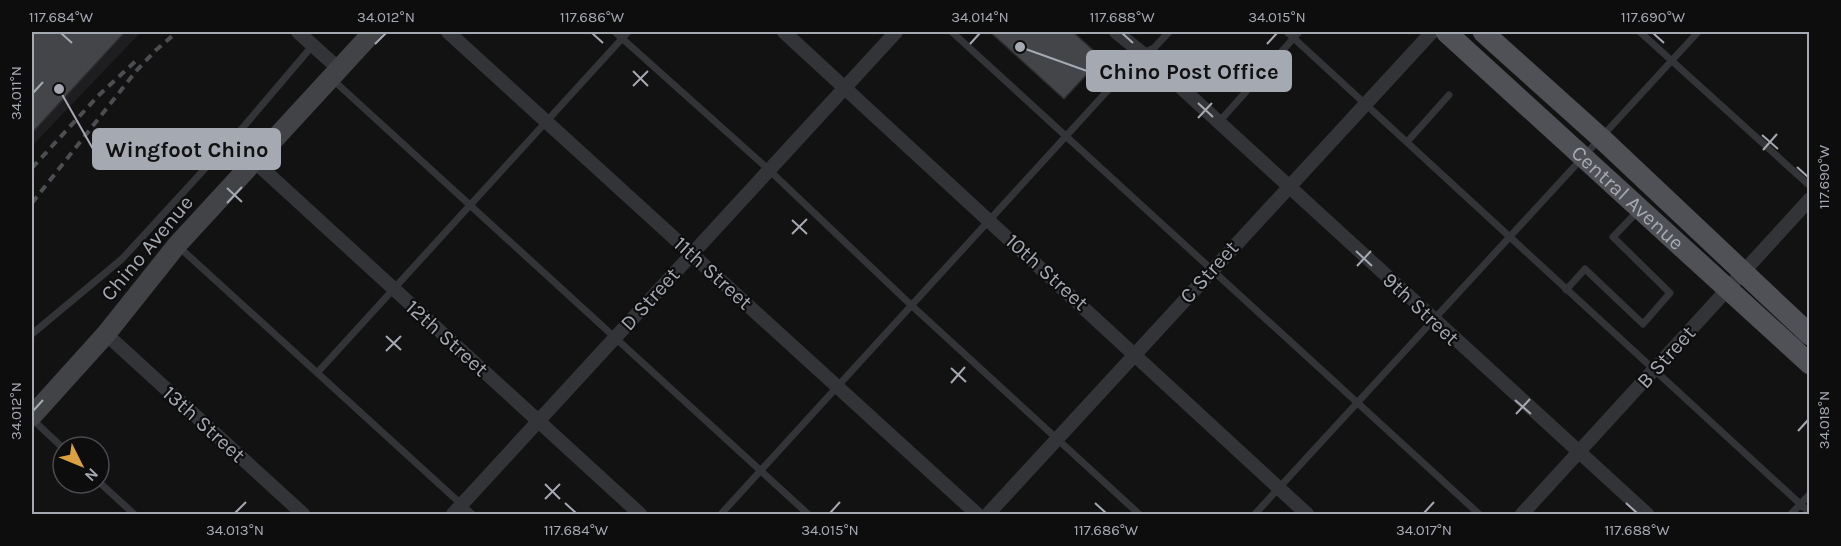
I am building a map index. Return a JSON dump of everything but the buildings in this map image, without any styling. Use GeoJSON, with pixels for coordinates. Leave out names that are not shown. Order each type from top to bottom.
{"type":"FeatureCollection","features":[{"type":"Feature","properties":{"kind":"main road","name":"Chino Avenue"},"geometry":{"type":"LineString","coordinates":[[32,418],[106,334],[177,245],[373,32]]}},
{"type":"Feature","properties":{"kind":"main road","name":"Central Avenue"},"geometry":{"type":"LineString","coordinates":[[1446,32],[1809,364]]}},
{"type":"Feature","properties":{"kind":"main road","name":"Central Avenue"},"geometry":{"type":"LineString","coordinates":[[1483,32],[1601,138],[1809,335]]}},
{"type":"Feature","properties":{"kind":"street"},"geometry":{"type":"LineString","coordinates":[[298,32],[313,45],[335,73]]}},
{"type":"Feature","properties":{"kind":"street","name":"11th Street"},"geometry":{"type":"LineString","coordinates":[[448,32],[977,514]]}},
{"type":"Feature","properties":{"kind":"street","name":"10th Street"},"geometry":{"type":"LineString","coordinates":[[784,32],[1136,353],[1281,487],[1307,514]]}},
{"type":"Feature","properties":{"kind":"street","name":"D Street"},"geometry":{"type":"LineString","coordinates":[[462,511],[538,422],[896,32]]}},
{"type":"Feature","properties":{"kind":"street","name":"C Street"},"geometry":{"type":"LineString","coordinates":[[988,514],[1432,32]]}},
{"type":"Feature","properties":{"kind":"street","name":"9th Street"},"geometry":{"type":"LineString","coordinates":[[1126,34],[1141,54],[1152,61],[1432,320],[1647,514]]}},
{"type":"Feature","properties":{"kind":"street","name":"12th Street"},"geometry":{"type":"LineString","coordinates":[[254,161],[640,514]]}},
{"type":"Feature","properties":{"kind":"street","name":"B Street"},"geometry":{"type":"LineString","coordinates":[[1522,514],[1809,199]]}},
{"type":"Feature","properties":{"kind":"street","name":"13th Street"},"geometry":{"type":"LineString","coordinates":[[106,334],[303,514]]}},
{"type":"Feature","properties":{"kind":"lane"},"geometry":{"type":"LineString","coordinates":[[615,32],[768,170],[1139,514]]}},
{"type":"Feature","properties":{"kind":"lane"},"geometry":{"type":"LineString","coordinates":[[317,373],[628,32]]}},
{"type":"Feature","properties":{"kind":"lane"},"geometry":{"type":"LineString","coordinates":[[952,32],[1479,514]]}},
{"type":"Feature","properties":{"kind":"lane"},"geometry":{"type":"LineString","coordinates":[[721,514],[1141,54],[1154,48],[1169,32]]}},
{"type":"Feature","properties":{"kind":"lane"},"geometry":{"type":"LineString","coordinates":[[1287,32],[1809,513]]}},
{"type":"Feature","properties":{"kind":"lane"},"geometry":{"type":"LineString","coordinates":[[1219,122],[1299,32]]}},
{"type":"Feature","properties":{"kind":"lane"},"geometry":{"type":"LineString","coordinates":[[1640,32],[1809,186]]}},
{"type":"Feature","properties":{"kind":"lane"},"geometry":{"type":"LineString","coordinates":[[1255,514],[1698,32]]}},
{"type":"Feature","properties":{"kind":"lane"},"geometry":{"type":"LineString","coordinates":[[32,334],[122,259],[245,125],[313,45]]}},
{"type":"Feature","properties":{"kind":"lane"},"geometry":{"type":"LineString","coordinates":[[335,73],[469,205],[616,336],[808,514]]}},
{"type":"Feature","properties":{"kind":"lane"},"geometry":{"type":"LineString","coordinates":[[1407,142],[1449,95]]}},
{"type":"Feature","properties":{"kind":"lane"},"geometry":{"type":"LineString","coordinates":[[1566,290],[1585,269],[1643,324],[1670,293],[1612,237],[1640,209]]}},
{"type":"Feature","properties":{"kind":"lane"},"geometry":{"type":"LineString","coordinates":[[177,245],[317,373],[462,511]]}},
{"type":"Feature","properties":{"kind":"lane"},"geometry":{"type":"LineString","coordinates":[[32,418],[51,436]]}},
{"type":"Feature","properties":{"kind":"lane"},"geometry":{"type":"LineString","coordinates":[[111,493],[134,514]]}},
{"type":"Feature","properties":{"kind":"lane"},"geometry":{"type":"LineString","coordinates":[[1791,514],[1809,494]]}},
{"type":"Feature","properties":{"kind":"shaded area"},"geometry":{"type":"Polygon","coordinates":[[[32,32],[141,32],[32,146],[32,32]]]}},
{"type":"Feature","properties":{"kind":"railway"},"geometry":{"type":"LineString","coordinates":[[32,203],[137,70],[177,32]]}},
{"type":"Feature","properties":{"kind":"railway"},"geometry":{"type":"LineString","coordinates":[[32,168],[98,96],[139,58]]}},
{"type":"Feature","properties":{"kind":"place","name":"Chino Post Office"},"geometry":{"type":"Point","coordinates":[1020,47]}},
{"type":"Feature","properties":{"kind":"place","name":"Wingfoot Chino"},"geometry":{"type":"Point","coordinates":[59,89]}}]}
